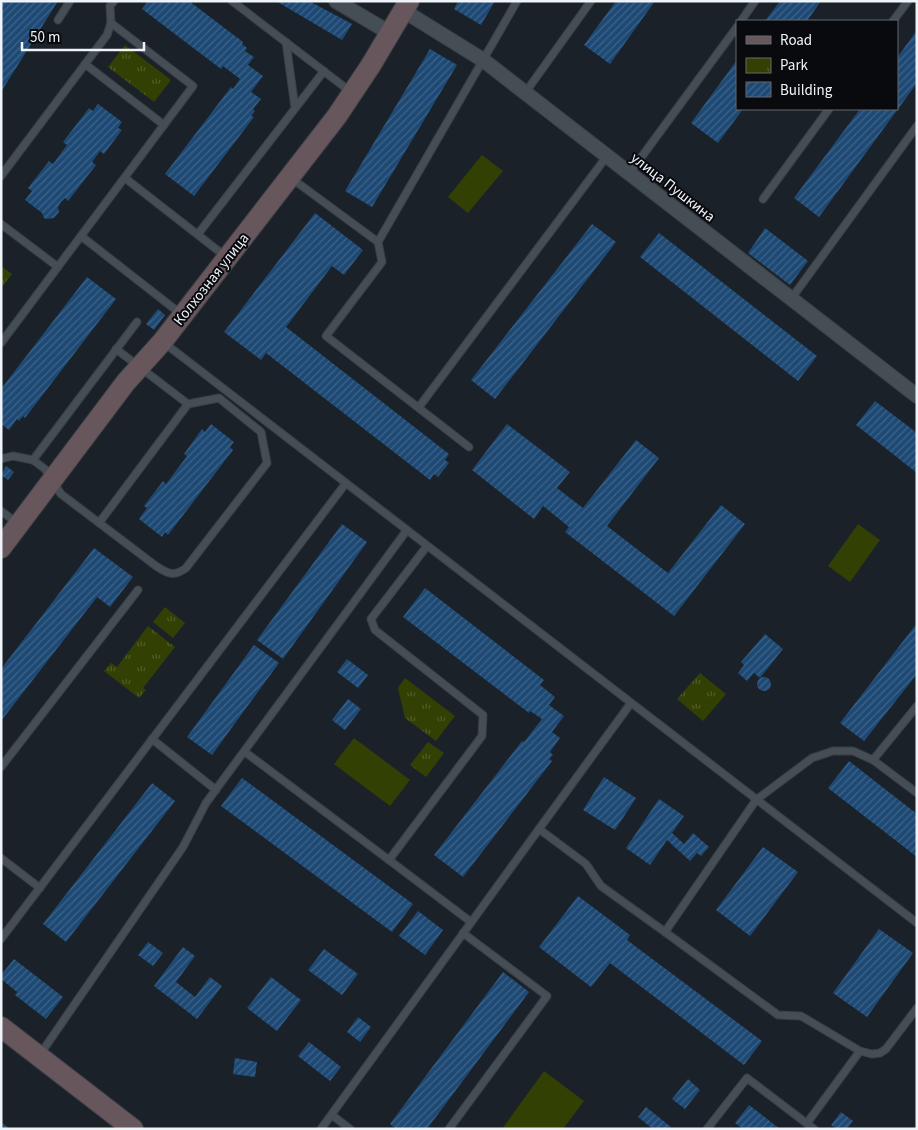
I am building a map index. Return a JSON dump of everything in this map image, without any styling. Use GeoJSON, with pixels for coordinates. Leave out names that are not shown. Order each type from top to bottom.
{"type":"FeatureCollection","features":[{"type":"Feature","properties":{"kind":"street"},"geometry":{"type":"LineString","coordinates":[[336,1],[390,33]]}},
{"type":"Feature","properties":{"kind":"street","name":"Колхозная улица"},"geometry":{"type":"LineString","coordinates":[[1,548],[126,382],[162,342],[353,93],[406,6]]}},
{"type":"Feature","properties":{"kind":"street","name":"улица Пушкина"},"geometry":{"type":"LineString","coordinates":[[406,6],[483,60],[917,396]]}},
{"type":"Feature","properties":{"kind":"street"},"geometry":{"type":"LineString","coordinates":[[1,1028],[133,1129]]}},
{"type":"Feature","properties":{"kind":"lane"},"geometry":{"type":"LineString","coordinates":[[58,20],[70,1]]}},
{"type":"Feature","properties":{"kind":"lane"},"geometry":{"type":"LineString","coordinates":[[1,176],[106,35],[111,23],[110,6],[114,1]]}},
{"type":"Feature","properties":{"kind":"lane"},"geometry":{"type":"LineString","coordinates":[[232,1],[353,93]]}},
{"type":"Feature","properties":{"kind":"lane"},"geometry":{"type":"LineString","coordinates":[[469,446],[326,336],[382,262],[378,242],[517,1]]}},
{"type":"Feature","properties":{"kind":"lane"},"geometry":{"type":"LineString","coordinates":[[525,93],[591,1]]}},
{"type":"Feature","properties":{"kind":"lane"},"geometry":{"type":"LineString","coordinates":[[742,20],[756,1]]}},
{"type":"Feature","properties":{"kind":"lane"},"geometry":{"type":"LineString","coordinates":[[894,20],[908,1]]}},
{"type":"Feature","properties":{"kind":"lane"},"geometry":{"type":"LineString","coordinates":[[1,342],[193,86],[111,23]]}},
{"type":"Feature","properties":{"kind":"lane"},"geometry":{"type":"LineString","coordinates":[[630,174],[736,28]]}},
{"type":"Feature","properties":{"kind":"lane"},"geometry":{"type":"LineString","coordinates":[[286,42],[295,108]]}},
{"type":"Feature","properties":{"kind":"lane"},"geometry":{"type":"LineString","coordinates":[[85,64],[164,125]]}},
{"type":"Feature","properties":{"kind":"lane"},"geometry":{"type":"LineString","coordinates":[[198,234],[324,71]]}},
{"type":"Feature","properties":{"kind":"lane"},"geometry":{"type":"LineString","coordinates":[[763,199],[828,110]]}},
{"type":"Feature","properties":{"kind":"lane"},"geometry":{"type":"LineString","coordinates":[[791,299],[917,126]]}},
{"type":"Feature","properties":{"kind":"lane"},"geometry":{"type":"LineString","coordinates":[[418,407],[607,156]]}},
{"type":"Feature","properties":{"kind":"lane"},"geometry":{"type":"LineString","coordinates":[[290,177],[378,242]]}},
{"type":"Feature","properties":{"kind":"lane"},"geometry":{"type":"LineString","coordinates":[[125,178],[227,257]]}},
{"type":"Feature","properties":{"kind":"lane"},"geometry":{"type":"LineString","coordinates":[[1,224],[58,267]]}},
{"type":"Feature","properties":{"kind":"lane"},"geometry":{"type":"LineString","coordinates":[[81,236],[182,315]]}},
{"type":"Feature","properties":{"kind":"lane"},"geometry":{"type":"LineString","coordinates":[[33,460],[137,322]]}},
{"type":"Feature","properties":{"kind":"lane"},"geometry":{"type":"LineString","coordinates":[[162,342],[917,923]]}},
{"type":"Feature","properties":{"kind":"lane"},"geometry":{"type":"LineString","coordinates":[[116,350],[188,404]]}},
{"type":"Feature","properties":{"kind":"lane"},"geometry":{"type":"LineString","coordinates":[[1,459],[14,456],[33,460],[45,469],[60,494],[99,523],[164,571],[179,574],[186,568],[267,463],[262,432],[219,398],[188,404],[99,523]]}},
{"type":"Feature","properties":{"kind":"lane"},"geometry":{"type":"LineString","coordinates":[[237,413],[243,404]]}},
{"type":"Feature","properties":{"kind":"lane"},"geometry":{"type":"LineString","coordinates":[[1,939],[346,483]]}},
{"type":"Feature","properties":{"kind":"lane"},"geometry":{"type":"LineString","coordinates":[[1,512],[19,525]]}},
{"type":"Feature","properties":{"kind":"lane"},"geometry":{"type":"LineString","coordinates":[[39,1056],[182,847],[206,803],[407,530]]}},
{"type":"Feature","properties":{"kind":"lane"},"geometry":{"type":"LineString","coordinates":[[390,860],[482,736],[482,715],[375,630],[371,619],[427,546]]}},
{"type":"Feature","properties":{"kind":"lane"},"geometry":{"type":"LineString","coordinates":[[1,768],[138,590]]}},
{"type":"Feature","properties":{"kind":"lane"},"geometry":{"type":"LineString","coordinates":[[321,1129],[631,703]]}},
{"type":"Feature","properties":{"kind":"lane"},"geometry":{"type":"LineString","coordinates":[[873,760],[917,706]]}},
{"type":"Feature","properties":{"kind":"lane"},"geometry":{"type":"LineString","coordinates":[[152,740],[216,790]]}},
{"type":"Feature","properties":{"kind":"lane"},"geometry":{"type":"LineString","coordinates":[[665,932],[756,800],[812,758],[833,750],[853,751],[873,760],[917,793]]}},
{"type":"Feature","properties":{"kind":"lane"},"geometry":{"type":"LineString","coordinates":[[244,752],[471,922]]}},
{"type":"Feature","properties":{"kind":"lane"},"geometry":{"type":"LineString","coordinates":[[539,829],[586,864],[602,886],[778,1015],[800,1016],[860,1051],[872,1054],[880,1053],[886,1049],[917,1008]]}},
{"type":"Feature","properties":{"kind":"lane"},"geometry":{"type":"LineString","coordinates":[[1,858],[40,888]]}},
{"type":"Feature","properties":{"kind":"lane"},"geometry":{"type":"LineString","coordinates":[[449,1129],[547,996],[463,933]]}},
{"type":"Feature","properties":{"kind":"lane"},"geometry":{"type":"LineString","coordinates":[[807,1123],[860,1051]]}},
{"type":"Feature","properties":{"kind":"lane"},"geometry":{"type":"LineString","coordinates":[[707,1129],[747,1078],[814,1129]]}},
{"type":"Feature","properties":{"kind":"lane"},"geometry":{"type":"LineString","coordinates":[[332,1115],[350,1129]]}},
{"type":"Feature","properties":{"kind":"green space"},"geometry":{"type":"Polygon","coordinates":[[[125,45],[171,80],[154,102],[108,67],[125,45]]]}},
{"type":"Feature","properties":{"kind":"green space"},"geometry":{"type":"Polygon","coordinates":[[[482,155],[503,171],[468,213],[448,197],[482,155]]]}},
{"type":"Feature","properties":{"kind":"green space"},"geometry":{"type":"Polygon","coordinates":[[[1,266],[12,274],[1,288],[1,266]]]}},
{"type":"Feature","properties":{"kind":"green space"},"geometry":{"type":"Polygon","coordinates":[[[858,524],[880,540],[850,582],[828,566],[858,524]]]}},
{"type":"Feature","properties":{"kind":"green space"},"geometry":{"type":"Polygon","coordinates":[[[165,607],[185,623],[173,638],[153,622],[165,607]]]}},
{"type":"Feature","properties":{"kind":"green space"},"geometry":{"type":"Polygon","coordinates":[[[148,626],[175,647],[143,688],[146,690],[139,698],[104,671],[111,663],[117,667],[148,626]]]}},
{"type":"Feature","properties":{"kind":"green space"},"geometry":{"type":"Polygon","coordinates":[[[700,673],[726,694],[703,721],[677,699],[700,673]]]}},
{"type":"Feature","properties":{"kind":"green space"},"geometry":{"type":"Polygon","coordinates":[[[405,678],[455,716],[436,741],[405,718],[398,688],[405,678]]]}},
{"type":"Feature","properties":{"kind":"green space"},"geometry":{"type":"Polygon","coordinates":[[[354,738],[410,780],[390,806],[334,764],[354,738]]]}},
{"type":"Feature","properties":{"kind":"green space"},"geometry":{"type":"Polygon","coordinates":[[[428,742],[444,753],[426,777],[410,765],[428,742]]]}},
{"type":"Feature","properties":{"kind":"green space"},"geometry":{"type":"Polygon","coordinates":[[[544,1071],[584,1101],[563,1129],[502,1129],[544,1071]]]}},
{"type":"Feature","properties":{"kind":"building"},"geometry":{"type":"Polygon","coordinates":[[[3,1],[58,1],[1,92],[1,4],[3,1]]]}},
{"type":"Feature","properties":{"kind":"building"},"geometry":{"type":"Polygon","coordinates":[[[148,1],[189,1],[243,42],[242,44],[247,48],[245,51],[254,57],[248,65],[263,76],[251,92],[261,99],[253,109],[255,111],[251,116],[254,117],[194,196],[165,174],[231,87],[233,89],[240,79],[223,66],[221,69],[142,9],[148,1]]]}},
{"type":"Feature","properties":{"kind":"building"},"geometry":{"type":"Polygon","coordinates":[[[276,1],[309,1],[352,24],[342,40],[276,1]]]}},
{"type":"Feature","properties":{"kind":"building"},"geometry":{"type":"Polygon","coordinates":[[[458,1],[495,1],[481,25],[454,9],[458,1]]]}},
{"type":"Feature","properties":{"kind":"building"},"geometry":{"type":"Polygon","coordinates":[[[616,1],[655,1],[610,64],[584,45],[616,1]]]}},
{"type":"Feature","properties":{"kind":"building"},"geometry":{"type":"Polygon","coordinates":[[[780,1],[821,1],[808,20],[766,20],[780,1]]]}},
{"type":"Feature","properties":{"kind":"building"},"geometry":{"type":"Polygon","coordinates":[[[917,30],[917,83],[898,109],[898,57],[917,30]]]}},
{"type":"Feature","properties":{"kind":"building"},"geometry":{"type":"Polygon","coordinates":[[[430,49],[457,65],[372,207],[345,191],[430,49]]]}},
{"type":"Feature","properties":{"kind":"building"},"geometry":{"type":"Polygon","coordinates":[[[736,61],[736,110],[742,110],[718,143],[691,123],[736,61]]]}},
{"type":"Feature","properties":{"kind":"building"},"geometry":{"type":"Polygon","coordinates":[[[98,104],[122,122],[118,128],[122,130],[104,154],[100,151],[92,162],[96,165],[68,201],[65,198],[61,202],[58,207],[59,212],[54,218],[46,219],[42,213],[25,200],[32,191],[28,188],[49,161],[53,164],[67,145],[63,142],[89,108],[93,111],[98,104]]]}},
{"type":"Feature","properties":{"kind":"building"},"geometry":{"type":"Polygon","coordinates":[[[859,110],[897,110],[819,217],[794,198],[859,110]]]}},
{"type":"Feature","properties":{"kind":"building"},"geometry":{"type":"Polygon","coordinates":[[[315,213],[363,250],[344,275],[332,266],[286,327],[449,454],[445,460],[449,463],[438,477],[434,474],[430,480],[266,353],[261,360],[224,332],[315,213]]]}},
{"type":"Feature","properties":{"kind":"building"},"geometry":{"type":"Polygon","coordinates":[[[592,224],[616,242],[495,399],[471,380],[592,224]]]}},
{"type":"Feature","properties":{"kind":"building"},"geometry":{"type":"Polygon","coordinates":[[[765,228],[808,261],[790,285],[748,253],[765,228]]]}},
{"type":"Feature","properties":{"kind":"building"},"geometry":{"type":"Polygon","coordinates":[[[659,233],[817,356],[798,381],[640,257],[659,233]]]}},
{"type":"Feature","properties":{"kind":"building"},"geometry":{"type":"Polygon","coordinates":[[[87,277],[116,299],[25,418],[23,416],[19,421],[17,419],[9,430],[1,424],[1,389],[87,277]]]}},
{"type":"Feature","properties":{"kind":"building"},"geometry":{"type":"Polygon","coordinates":[[[158,309],[165,315],[154,330],[146,324],[158,309]]]}},
{"type":"Feature","properties":{"kind":"building"},"geometry":{"type":"Polygon","coordinates":[[[875,401],[917,433],[917,473],[856,425],[875,401]]]}},
{"type":"Feature","properties":{"kind":"building"},"geometry":{"type":"Polygon","coordinates":[[[211,424],[234,442],[230,447],[233,450],[168,535],[165,532],[162,537],[139,519],[147,508],[144,506],[163,481],[166,484],[187,456],[184,454],[202,429],[205,432],[211,424]]]}},
{"type":"Feature","properties":{"kind":"building"},"geometry":{"type":"Polygon","coordinates":[[[507,424],[570,472],[557,488],[583,508],[636,440],[659,458],[607,526],[668,573],[721,505],[745,524],[674,616],[565,532],[569,527],[543,506],[534,519],[472,470],[507,424]]]}},
{"type":"Feature","properties":{"kind":"building"},"geometry":{"type":"Polygon","coordinates":[[[6,466],[14,472],[8,480],[1,475],[6,466]]]}},
{"type":"Feature","properties":{"kind":"building"},"geometry":{"type":"Polygon","coordinates":[[[342,524],[367,542],[283,659],[257,640],[342,524]]]}},
{"type":"Feature","properties":{"kind":"building"},"geometry":{"type":"Polygon","coordinates":[[[94,548],[133,577],[110,607],[97,597],[1,721],[1,669],[94,548]]]}},
{"type":"Feature","properties":{"kind":"building"},"geometry":{"type":"Polygon","coordinates":[[[425,588],[544,680],[540,685],[555,697],[549,705],[564,716],[552,732],[560,738],[550,752],[553,755],[549,759],[552,761],[463,877],[434,855],[522,741],[524,742],[542,719],[530,711],[529,713],[403,617],[425,588]]]}},
{"type":"Feature","properties":{"kind":"building"},"geometry":{"type":"Polygon","coordinates":[[[917,623],[917,674],[864,741],[840,723],[917,623]]]}},
{"type":"Feature","properties":{"kind":"building"},"geometry":{"type":"Polygon","coordinates":[[[765,634],[783,649],[760,678],[754,673],[747,681],[738,673],[744,665],[741,662],[765,634]]]}},
{"type":"Feature","properties":{"kind":"building"},"geometry":{"type":"Polygon","coordinates":[[[254,645],[279,663],[212,755],[187,737],[254,645]]]}},
{"type":"Feature","properties":{"kind":"building"},"geometry":{"type":"Polygon","coordinates":[[[347,659],[368,675],[358,688],[337,672],[347,659]]]}},
{"type":"Feature","properties":{"kind":"building"},"geometry":{"type":"Polygon","coordinates":[[[764,677],[769,679],[771,684],[769,689],[764,691],[759,689],[757,684],[759,679],[764,677]]]}},
{"type":"Feature","properties":{"kind":"building"},"geometry":{"type":"Polygon","coordinates":[[[348,699],[361,709],[345,730],[332,720],[348,699]]]}},
{"type":"Feature","properties":{"kind":"building"},"geometry":{"type":"Polygon","coordinates":[[[849,761],[917,814],[917,857],[828,788],[849,761]]]}},
{"type":"Feature","properties":{"kind":"building"},"geometry":{"type":"Polygon","coordinates":[[[604,777],[636,798],[615,830],[583,810],[604,777]]]}},
{"type":"Feature","properties":{"kind":"building"},"geometry":{"type":"Polygon","coordinates":[[[242,778],[413,904],[392,932],[221,806],[242,778]]]}},
{"type":"Feature","properties":{"kind":"building"},"geometry":{"type":"Polygon","coordinates":[[[152,783],[175,801],[66,942],[43,924],[152,783]]]}},
{"type":"Feature","properties":{"kind":"building"},"geometry":{"type":"Polygon","coordinates":[[[659,799],[684,816],[672,833],[684,844],[693,833],[709,847],[701,856],[697,853],[690,861],[667,840],[650,865],[626,848],[659,799]]]}},
{"type":"Feature","properties":{"kind":"building"},"geometry":{"type":"Polygon","coordinates":[[[763,847],[798,872],[750,936],[716,910],[763,847]]]}},
{"type":"Feature","properties":{"kind":"building"},"geometry":{"type":"Polygon","coordinates":[[[578,896],[630,935],[627,940],[762,1041],[744,1065],[610,963],[591,987],[539,947],[578,896]]]}},
{"type":"Feature","properties":{"kind":"building"},"geometry":{"type":"Polygon","coordinates":[[[418,911],[443,930],[425,955],[399,936],[418,911]]]}},
{"type":"Feature","properties":{"kind":"building"},"geometry":{"type":"Polygon","coordinates":[[[879,929],[913,953],[867,1017],[833,993],[879,929]]]}},
{"type":"Feature","properties":{"kind":"building"},"geometry":{"type":"Polygon","coordinates":[[[148,942],[163,953],[153,966],[138,955],[148,942]]]}},
{"type":"Feature","properties":{"kind":"building"},"geometry":{"type":"Polygon","coordinates":[[[183,947],[195,956],[176,982],[195,997],[210,977],[222,986],[197,1019],[154,986],[183,947]]]}},
{"type":"Feature","properties":{"kind":"building"},"geometry":{"type":"Polygon","coordinates":[[[324,949],[358,974],[342,995],[308,970],[324,949]]]}},
{"type":"Feature","properties":{"kind":"building"},"geometry":{"type":"Polygon","coordinates":[[[14,959],[63,997],[46,1019],[15,995],[17,992],[1,979],[1,975],[14,959]]]}},
{"type":"Feature","properties":{"kind":"building"},"geometry":{"type":"Polygon","coordinates":[[[503,972],[529,992],[427,1129],[396,1129],[390,1124],[503,972]]]}},
{"type":"Feature","properties":{"kind":"building"},"geometry":{"type":"Polygon","coordinates":[[[271,977],[301,1000],[277,1031],[247,1008],[271,977]]]}},
{"type":"Feature","properties":{"kind":"building"},"geometry":{"type":"Polygon","coordinates":[[[358,1017],[371,1027],[360,1042],[347,1032],[358,1017]]]}},
{"type":"Feature","properties":{"kind":"building"},"geometry":{"type":"Polygon","coordinates":[[[309,1042],[341,1067],[330,1081],[298,1056],[309,1042]]]}},
{"type":"Feature","properties":{"kind":"building"},"geometry":{"type":"Polygon","coordinates":[[[235,1058],[257,1062],[255,1077],[233,1074],[235,1058]]]}},
{"type":"Feature","properties":{"kind":"building"},"geometry":{"type":"Polygon","coordinates":[[[688,1079],[700,1090],[685,1109],[672,1099],[688,1079]]]}},
{"type":"Feature","properties":{"kind":"building"},"geometry":{"type":"Polygon","coordinates":[[[749,1105],[780,1129],[743,1129],[735,1123],[749,1105]]]}},
{"type":"Feature","properties":{"kind":"building"},"geometry":{"type":"Polygon","coordinates":[[[646,1107],[671,1127],[670,1129],[653,1129],[638,1117],[646,1107]]]}},
{"type":"Feature","properties":{"kind":"building"},"geometry":{"type":"Polygon","coordinates":[[[841,1112],[853,1121],[847,1129],[837,1129],[831,1125],[841,1112]]]}},
{"type":"Feature","properties":{"kind":"building"},"geometry":{"type":"Polygon","coordinates":[[[1,1122],[10,1129],[1,1129],[1,1122]]]}}]}
